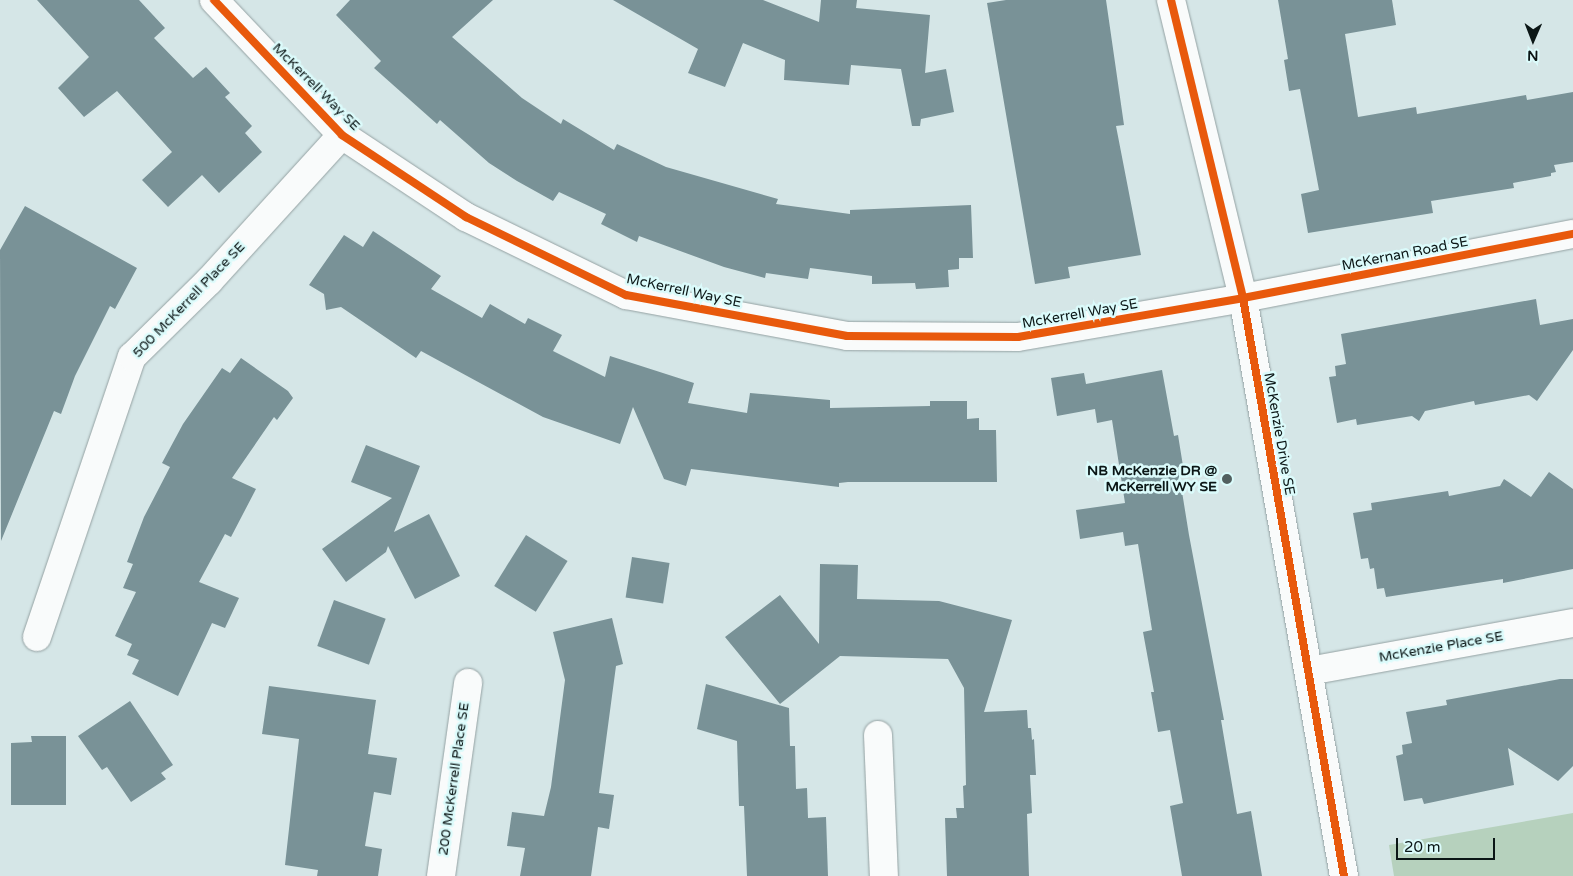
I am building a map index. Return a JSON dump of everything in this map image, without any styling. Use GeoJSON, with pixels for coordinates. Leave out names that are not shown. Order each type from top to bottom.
{"type":"FeatureCollection","features":[{"type":"Feature","properties":{"kind":"street","name":"McKerrell Way SE"},"geometry":{"type":"LineString","coordinates":[[214,0],[342,135],[466,217],[626,295],[847,336],[1018,337],[1242,298]]}},
{"type":"Feature","properties":{"kind":"street","name":"McKenzie Drive SE"},"geometry":{"type":"LineString","coordinates":[[1171,0],[1242,298],[1344,876]]}},
{"type":"Feature","properties":{"kind":"street","name":"500 McKerrell Place SE"},"geometry":{"type":"LineString","coordinates":[[37,637],[132,357],[208,281],[342,135]]}},
{"type":"Feature","properties":{"kind":"street","name":"McKernan Road SE"},"geometry":{"type":"LineString","coordinates":[[1242,298],[1573,234]]}},
{"type":"Feature","properties":{"kind":"street","name":"McKenzie Place SE"},"geometry":{"type":"LineString","coordinates":[[1309,671],[1573,623]]}},
{"type":"Feature","properties":{"kind":"street","name":"200 McKerrell Place SE"},"geometry":{"type":"LineString","coordinates":[[441,876],[468,682]]}},
{"type":"Feature","properties":{"kind":"street"},"geometry":{"type":"LineString","coordinates":[[878,735],[884,876]]}},
{"type":"Feature","properties":{"kind":"green space"},"geometry":{"type":"Polygon","coordinates":[[[1573,813],[1573,876],[1394,876],[1389,845],[1573,813]]]}},
{"type":"Feature","properties":{"kind":"building"},"geometry":{"type":"Polygon","coordinates":[[[37,0],[139,0],[165,28],[154,38],[193,78],[206,67],[230,93],[225,97],[252,126],[245,133],[262,152],[219,193],[202,175],[168,207],[142,180],[172,152],[117,91],[84,117],[58,88],[89,57],[37,0]]]}},
{"type":"Feature","properties":{"kind":"building"},"geometry":{"type":"Polygon","coordinates":[[[350,0],[493,0],[452,37],[522,98],[561,124],[563,119],[614,150],[617,144],[666,167],[778,199],[776,204],[850,214],[850,210],[971,205],[973,258],[959,258],[959,269],[948,270],[949,287],[916,289],[915,283],[872,284],[872,276],[810,268],[808,279],[766,273],[765,278],[724,267],[639,236],[637,242],[601,224],[606,214],[559,192],[553,201],[517,181],[489,163],[440,120],[437,124],[374,68],[381,61],[336,15],[350,0]]]}},
{"type":"Feature","properties":{"kind":"building"},"geometry":{"type":"Polygon","coordinates":[[[613,0],[763,0],[819,22],[821,0],[857,0],[856,8],[930,15],[925,73],[946,69],[954,112],[921,119],[920,126],[912,126],[901,69],[851,65],[849,85],[784,80],[785,60],[743,43],[725,87],[688,73],[698,49],[613,0]]]}},
{"type":"Feature","properties":{"kind":"building"},"geometry":{"type":"Polygon","coordinates":[[[1006,0],[1106,0],[1124,125],[1116,126],[1141,255],[1068,267],[1070,278],[1035,284],[987,3],[1006,0]]]}},
{"type":"Feature","properties":{"kind":"building"},"geometry":{"type":"Polygon","coordinates":[[[1278,0],[1392,0],[1396,25],[1345,34],[1358,117],[1416,107],[1417,114],[1526,95],[1527,100],[1573,92],[1573,162],[1554,165],[1556,172],[1551,173],[1551,176],[1513,183],[1514,188],[1431,201],[1433,213],[1308,233],[1301,194],[1319,190],[1300,89],[1289,91],[1284,60],[1288,59],[1278,0]]]}},
{"type":"Feature","properties":{"kind":"building"},"geometry":{"type":"Polygon","coordinates":[[[25,206],[137,268],[115,309],[110,306],[75,376],[61,414],[54,411],[1,541],[0,250],[25,206]]]}},
{"type":"Feature","properties":{"kind":"building"},"geometry":{"type":"Polygon","coordinates":[[[373,231],[441,276],[431,289],[482,318],[490,304],[525,324],[528,318],[562,335],[553,351],[605,377],[610,356],[694,383],[688,403],[747,413],[750,393],[830,400],[830,408],[930,406],[930,401],[967,401],[967,419],[979,418],[979,430],[996,430],[997,482],[848,482],[839,483],[839,487],[691,469],[686,486],[664,479],[633,407],[620,444],[543,417],[421,351],[416,358],[341,307],[326,310],[324,294],[309,285],[344,235],[363,247],[373,231]]]}},
{"type":"Feature","properties":{"kind":"building"},"geometry":{"type":"Polygon","coordinates":[[[1536,299],[1540,325],[1573,319],[1573,350],[1537,401],[1529,395],[1475,405],[1474,401],[1425,411],[1419,421],[1412,416],[1357,425],[1356,419],[1337,423],[1329,377],[1336,376],[1335,366],[1346,364],[1341,334],[1536,299]]]}},
{"type":"Feature","properties":{"kind":"building"},"geometry":{"type":"Polygon","coordinates":[[[241,358],[288,391],[293,398],[277,420],[274,417],[232,478],[256,489],[231,537],[225,534],[199,582],[239,598],[225,628],[212,623],[178,696],[132,674],[139,660],[127,655],[132,644],[115,636],[136,592],[123,588],[133,564],[127,562],[144,517],[170,467],[162,463],[183,424],[222,368],[230,373],[241,358]]]}},
{"type":"Feature","properties":{"kind":"building"},"geometry":{"type":"Polygon","coordinates":[[[1162,370],[1174,436],[1178,435],[1183,466],[1178,467],[1224,720],[1221,720],[1237,814],[1251,811],[1262,876],[1182,876],[1170,806],[1183,803],[1170,730],[1158,732],[1151,692],[1154,692],[1143,632],[1152,630],[1138,544],[1125,546],[1123,532],[1080,539],[1076,510],[1125,503],[1112,420],[1097,423],[1095,409],[1057,416],[1051,378],[1084,373],[1086,384],[1162,370]]]}},
{"type":"Feature","properties":{"kind":"building"},"geometry":{"type":"Polygon","coordinates":[[[366,445],[420,466],[394,532],[429,514],[460,576],[415,599],[388,546],[386,552],[346,582],[322,549],[392,498],[351,482],[366,445]]]}},
{"type":"Feature","properties":{"kind":"building"},"geometry":{"type":"Polygon","coordinates":[[[1549,472],[1573,489],[1573,569],[1503,583],[1503,579],[1386,597],[1384,588],[1377,589],[1374,568],[1370,569],[1368,558],[1361,559],[1353,513],[1372,510],[1371,503],[1448,491],[1449,496],[1500,486],[1504,479],[1531,497],[1549,472]]]}},
{"type":"Feature","properties":{"kind":"building"},"geometry":{"type":"Polygon","coordinates":[[[526,535],[568,561],[536,612],[494,586],[526,535]]]}},
{"type":"Feature","properties":{"kind":"building"},"geometry":{"type":"Polygon","coordinates":[[[632,557],[670,563],[663,603],[626,597],[632,557]]]}},
{"type":"Feature","properties":{"kind":"building"},"geometry":{"type":"Polygon","coordinates":[[[820,564],[858,565],[857,599],[939,601],[1012,620],[984,712],[1027,710],[1028,728],[1031,728],[1032,740],[1034,739],[1036,775],[1030,775],[1032,813],[1027,814],[1029,876],[947,876],[945,818],[957,818],[956,808],[964,808],[963,786],[966,785],[964,688],[948,659],[840,656],[780,704],[725,637],[780,595],[819,644],[820,564]]]}},
{"type":"Feature","properties":{"kind":"building"},"geometry":{"type":"Polygon","coordinates":[[[334,600],[386,619],[369,665],[317,646],[334,600]]]}},
{"type":"Feature","properties":{"kind":"building"},"geometry":{"type":"Polygon","coordinates":[[[612,618],[623,664],[616,666],[599,793],[614,795],[609,829],[598,827],[591,876],[520,876],[525,848],[507,846],[512,812],[544,816],[551,787],[565,680],[553,632],[612,618]]]}},
{"type":"Feature","properties":{"kind":"building"},"geometry":{"type":"Polygon","coordinates":[[[1560,679],[1573,679],[1573,766],[1558,781],[1508,748],[1514,785],[1424,804],[1422,798],[1404,801],[1396,756],[1403,754],[1402,745],[1412,743],[1406,712],[1447,705],[1446,700],[1560,679]]]}},
{"type":"Feature","properties":{"kind":"building"},"geometry":{"type":"Polygon","coordinates":[[[706,684],[789,708],[790,746],[795,746],[796,789],[807,788],[808,818],[826,817],[828,876],[747,876],[744,806],[739,806],[737,741],[697,729],[706,684]]]}},
{"type":"Feature","properties":{"kind":"building"},"geometry":{"type":"Polygon","coordinates":[[[269,686],[376,700],[368,754],[397,758],[391,795],[374,792],[365,846],[382,849],[378,876],[317,876],[318,870],[285,865],[299,739],[262,734],[269,686]]]}},
{"type":"Feature","properties":{"kind":"building"},"geometry":{"type":"Polygon","coordinates":[[[130,701],[173,765],[161,773],[166,779],[131,802],[107,767],[102,770],[78,736],[130,701]]]}},
{"type":"Feature","properties":{"kind":"building"},"geometry":{"type":"Polygon","coordinates":[[[31,736],[66,736],[66,805],[11,805],[11,743],[32,742],[31,736]]]}},
{"type":"Feature","properties":{"kind":"cycle path"},"geometry":{"type":"LineString","coordinates":[[214,0],[342,135],[466,217],[626,295],[847,336],[1018,337],[1243,298],[1573,234]]}},
{"type":"Feature","properties":{"kind":"cycle path"},"geometry":{"type":"LineString","coordinates":[[1171,0],[1243,298],[1344,876]]}},
{"type":"Feature","properties":{"kind":"place","name":"NB McKenzie DR @ McKerrell WY SE"},"geometry":{"type":"Point","coordinates":[1227,479]}}]}
